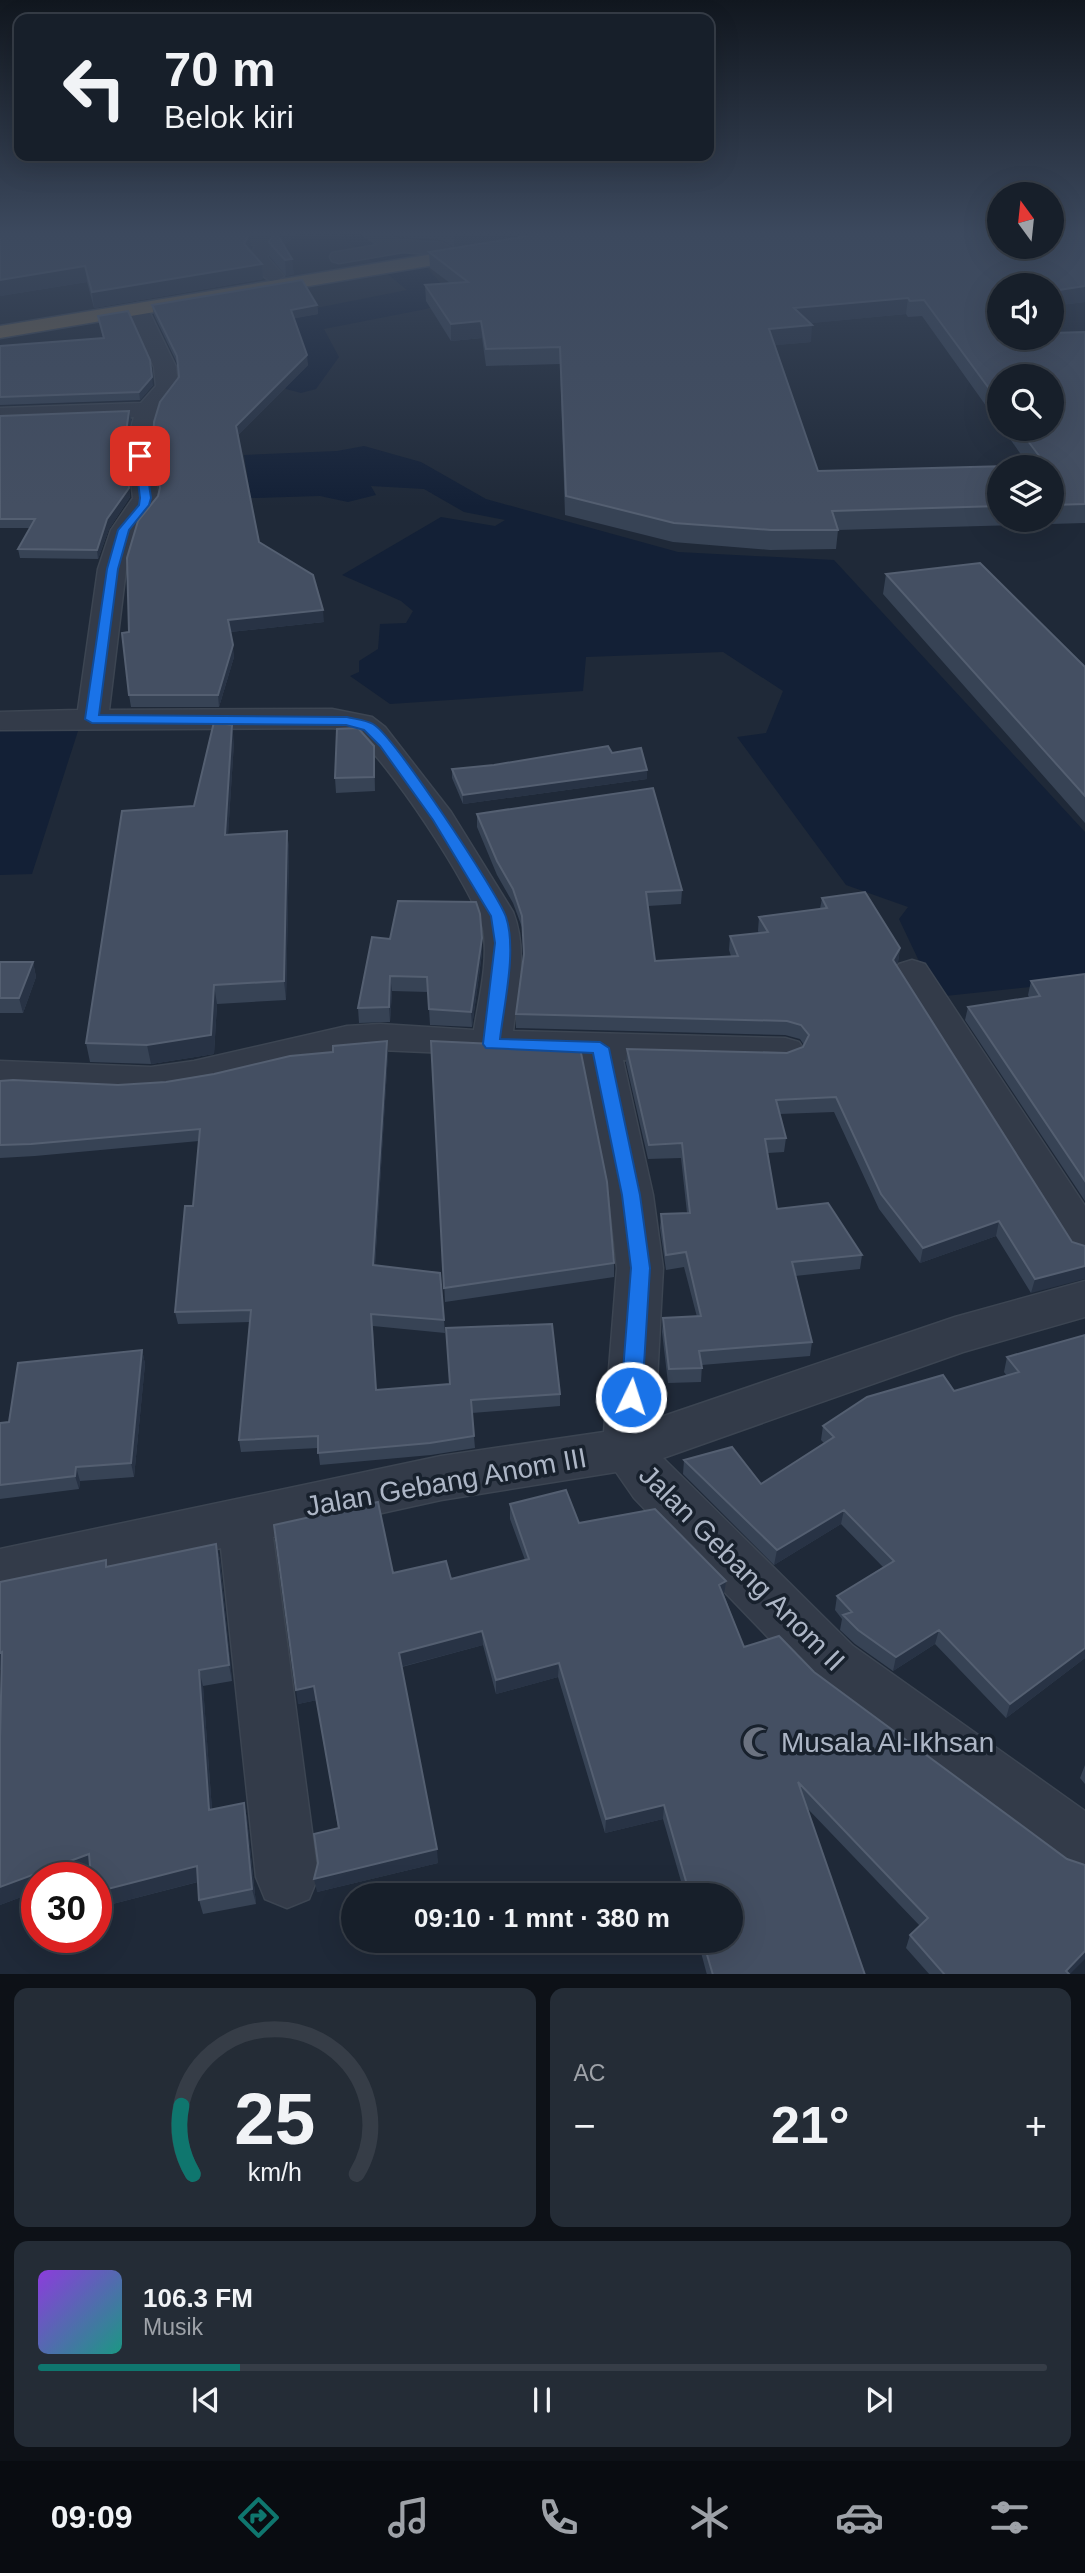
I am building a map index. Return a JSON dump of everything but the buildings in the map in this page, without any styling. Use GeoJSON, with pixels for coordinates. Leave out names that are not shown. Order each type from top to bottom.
{"type":"FeatureCollection","features":[{"type":"Feature","properties":{"kind":"highway"},"geometry":{"type":"LineString","coordinates":[[0,332],[53,323]]}},
{"type":"Feature","properties":{"kind":"street"},"geometry":{"type":"LineString","coordinates":[[92,719],[112,569],[124,530],[144,505],[146,498],[139,442],[148,410],[167,387],[165,367],[145,323]]}},
{"type":"Feature","properties":{"kind":"street"},"geometry":{"type":"LineString","coordinates":[[0,415],[148,410]]}},
{"type":"Feature","properties":{"kind":"street"},"geometry":{"type":"LineString","coordinates":[[0,720],[223,718],[359,723],[369,727],[453,818],[494,906],[503,943],[492,1044]]}},
{"type":"Feature","properties":{"kind":"street"},"geometry":{"type":"LineString","coordinates":[[912,972],[1085,1242]]}},
{"type":"Feature","properties":{"kind":"street"},"geometry":{"type":"LineString","coordinates":[[0,1075],[151,1081],[194,1075],[347,1039],[785,1051]]}},
{"type":"Feature","properties":{"kind":"street","name":"Jalan Gebang Anom II"},"geometry":{"type":"LineString","coordinates":[[600,1048],[631,1195],[640,1268],[628,1449],[652,1483],[833,1665],[1085,1849]]}},
{"type":"Feature","properties":{"kind":"street","name":"Jalan Gebang Anom III"},"geometry":{"type":"LineString","coordinates":[[0,1573],[441,1478],[628,1449],[955,1336],[1085,1299]]}},
{"type":"Feature","properties":{"kind":"street"},"geometry":{"type":"LineString","coordinates":[[244,1521],[287,1877]]}},
{"type":"Feature","properties":{"kind":"water"},"geometry":{"type":"Polygon","coordinates":[[[364,446],[421,462],[486,499],[678,552],[834,560],[1085,832],[1085,981],[936,997],[899,919],[908,907],[846,885],[737,737],[766,733],[783,691],[723,652],[586,657],[583,691],[390,704],[350,676],[359,672],[359,661],[378,649],[380,624],[406,623],[413,611],[401,601],[342,575],[441,517],[495,526],[505,520],[464,512],[424,489],[371,486],[376,495],[348,502],[320,496],[251,498],[244,455],[337,451],[364,446]]]}},
{"type":"Feature","properties":{"kind":"water"},"geometry":{"type":"Polygon","coordinates":[[[0,731],[78,731],[32,874],[0,875],[0,731]]]}},
{"type":"Feature","properties":{"kind":"waterway"},"geometry":{"type":"LineString","coordinates":[[301,380],[318,357],[302,323]]}},
{"type":"Feature","properties":{"kind":"place","name":"Musala Al-Ikhsan"},"geometry":{"type":"Point","coordinates":[758,1742]}},
{"type":"Feature","properties":{"kind":"route"},"geometry":{"type":"LineString","coordinates":[[140,456],[146,498],[144,505],[127,523],[112,569],[92,719],[347,721],[369,727],[385,743],[440,820],[498,916],[503,943],[492,1044],[600,1048],[631,1195],[640,1268],[631,1397]]}}]}
